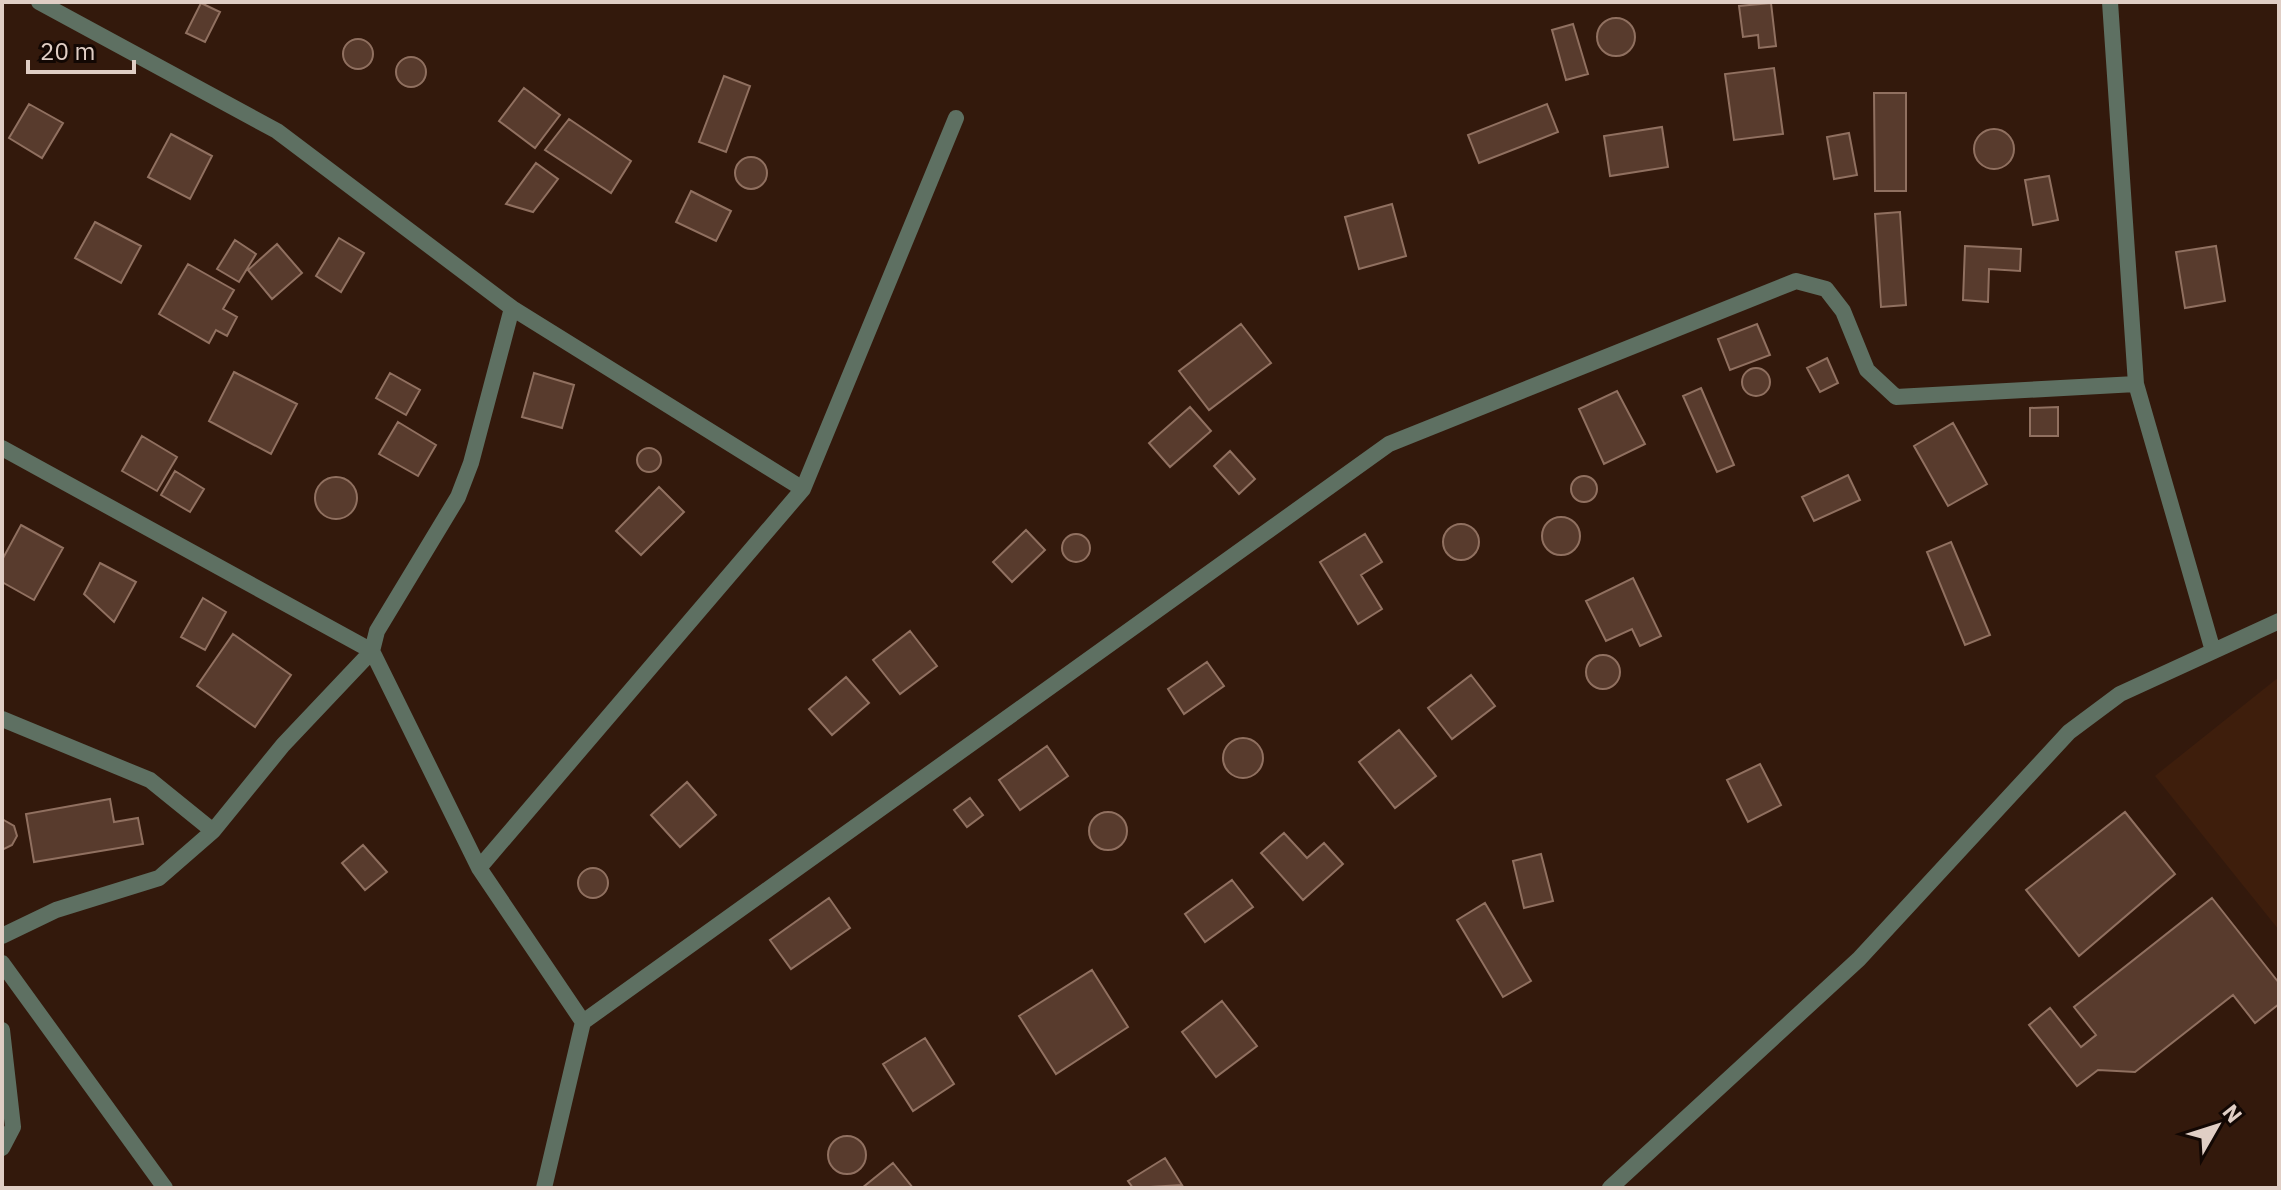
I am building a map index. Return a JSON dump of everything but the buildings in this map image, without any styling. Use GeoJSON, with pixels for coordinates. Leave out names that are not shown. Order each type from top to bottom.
{"type":"FeatureCollection","features":[{"type":"Feature","properties":{"kind":"street"},"geometry":{"type":"LineString","coordinates":[[39,2],[277,131],[512,308],[803,489]]}},
{"type":"Feature","properties":{"kind":"street"},"geometry":{"type":"LineString","coordinates":[[2110,2],[2136,384],[2213,651]]}},
{"type":"Feature","properties":{"kind":"street"},"geometry":{"type":"LineString","coordinates":[[479,868],[803,489],[956,118]]}},
{"type":"Feature","properties":{"kind":"street"},"geometry":{"type":"LineString","coordinates":[[544,1188],[583,1022],[1389,444],[1796,281],[1826,289],[1843,311],[1867,370],[1896,397],[2136,384]]}},
{"type":"Feature","properties":{"kind":"street"},"geometry":{"type":"LineString","coordinates":[[2,936],[56,910],[159,878],[213,831],[283,745],[372,651],[377,631],[458,497],[471,463],[512,308]]}},
{"type":"Feature","properties":{"kind":"street"},"geometry":{"type":"LineString","coordinates":[[2,448],[372,651],[479,868],[583,1022]]}},
{"type":"Feature","properties":{"kind":"street"},"geometry":{"type":"LineString","coordinates":[[1610,1188],[1859,959],[2069,732],[2120,694],[2279,621]]}},
{"type":"Feature","properties":{"kind":"street"},"geometry":{"type":"LineString","coordinates":[[2,719],[150,780],[213,831]]}},
{"type":"Feature","properties":{"kind":"street"},"geometry":{"type":"LineString","coordinates":[[2,963],[165,1188]]}},
{"type":"Feature","properties":{"kind":"street"},"geometry":{"type":"LineString","coordinates":[[2,1030],[13,1127],[2,1148]]}},
{"type":"Feature","properties":{"kind":"shaded area"},"geometry":{"type":"Polygon","coordinates":[[[2279,677],[2279,930],[2155,776],[2279,677]]]}}]}
